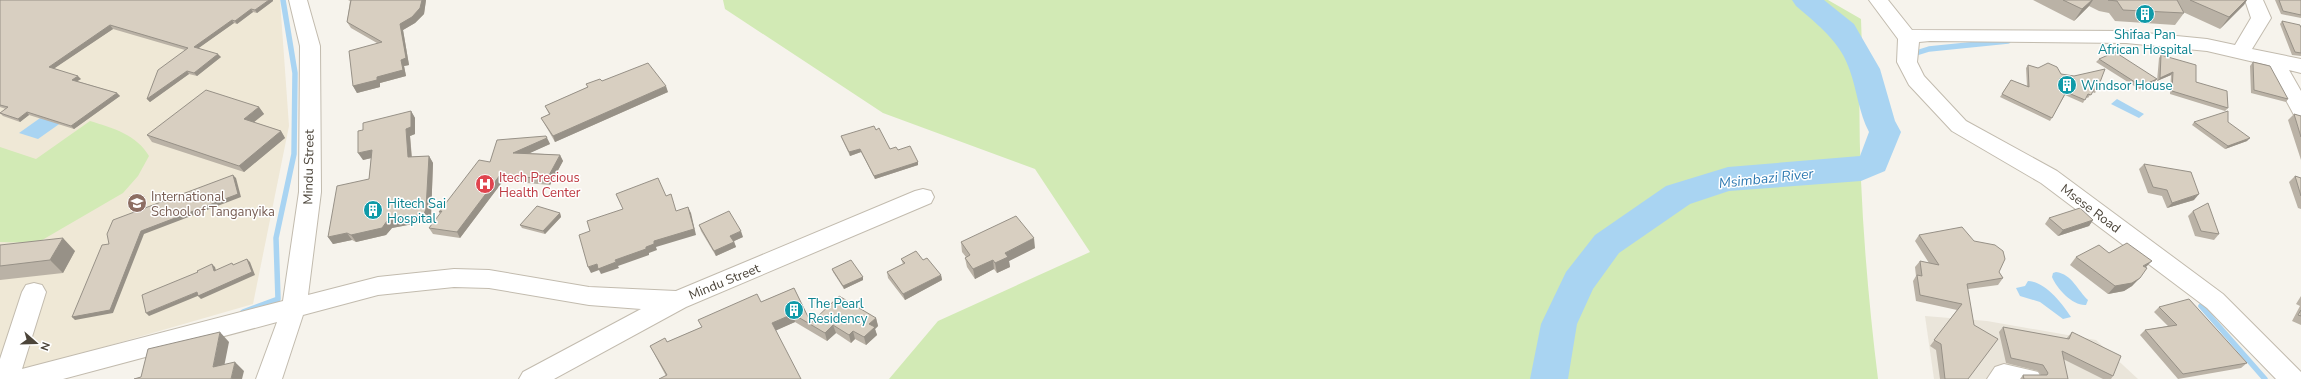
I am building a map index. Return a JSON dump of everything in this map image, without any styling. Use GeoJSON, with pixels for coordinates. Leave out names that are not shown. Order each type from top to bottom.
{"type":"FeatureCollection","features":[{"type":"Feature","properties":{"kind":"street","name":"Mindu Street"},"geometry":{"type":"LineString","coordinates":[[269,379],[294,307],[310,192],[310,46],[298,0]]}},
{"type":"Feature","properties":{"kind":"street"},"geometry":{"type":"LineString","coordinates":[[1878,0],[1908,37],[1930,35],[2126,37],[2207,45],[2301,66]]}},
{"type":"Feature","properties":{"kind":"street"},"geometry":{"type":"LineString","coordinates":[[2240,53],[2261,18],[2254,0]]}},
{"type":"Feature","properties":{"kind":"street","name":"Msese Road"},"geometry":{"type":"LineString","coordinates":[[1908,37],[1907,62],[1916,80],[1959,126],[2050,177],[2215,301],[2292,379]]}},
{"type":"Feature","properties":{"kind":"street"},"geometry":{"type":"LineString","coordinates":[[2274,60],[2301,110]]}},
{"type":"Feature","properties":{"kind":"street","name":"Mindu Street"},"geometry":{"type":"LineString","coordinates":[[532,379],[678,300],[923,197]]}},
{"type":"Feature","properties":{"kind":"street"},"geometry":{"type":"LineString","coordinates":[[24,379],[378,286],[454,278],[489,279],[523,283],[589,296],[678,300]]}},
{"type":"Feature","properties":{"kind":"street"},"geometry":{"type":"LineString","coordinates":[[6,379],[34,292]]}},
{"type":"Feature","properties":{"kind":"street"},"geometry":{"type":"LineString","coordinates":[[2000,379],[2004,374],[2029,379]]}},
{"type":"Feature","properties":{"kind":"shaded area","name":"International School of Tanganyika"},"geometry":{"type":"Polygon","coordinates":[[[0,0],[280,0],[289,126],[253,304],[0,377],[0,0]]]}},
{"type":"Feature","properties":{"kind":"shaded area"},"geometry":{"type":"Polygon","coordinates":[[[1925,316],[1987,321],[2096,340],[2138,379],[1934,379],[1925,316]]]}},
{"type":"Feature","properties":{"kind":"green space"},"geometry":{"type":"Polygon","coordinates":[[[723,0],[1828,0],[1861,19],[1862,49],[1860,58],[1859,98],[1861,179],[1869,299],[1878,379],[889,379],[938,321],[1090,252],[1035,169],[883,113],[725,9],[723,0]]]}},
{"type":"Feature","properties":{"kind":"green space"},"geometry":{"type":"Polygon","coordinates":[[[90,121],[124,133],[144,149],[149,156],[138,176],[123,193],[37,243],[0,242],[0,147],[36,159],[90,121]]]}},
{"type":"Feature","properties":{"kind":"water"},"geometry":{"type":"Polygon","coordinates":[[[81,89],[99,96],[38,139],[19,133],[81,89]]]}},
{"type":"Feature","properties":{"kind":"water"},"geometry":{"type":"Polygon","coordinates":[[[2117,99],[2144,114],[2139,118],[2111,104],[2117,99]]]}},
{"type":"Feature","properties":{"kind":"water"},"geometry":{"type":"Polygon","coordinates":[[[2053,273],[2062,273],[2071,279],[2088,300],[2086,305],[2076,303],[2066,296],[2054,282],[2052,277],[2053,273]]]}},
{"type":"Feature","properties":{"kind":"water"},"geometry":{"type":"Polygon","coordinates":[[[2028,281],[2041,285],[2053,294],[2071,317],[2063,319],[2040,302],[2020,296],[2016,288],[2025,286],[2028,281]]]}},
{"type":"Feature","properties":{"kind":"building"},"geometry":{"type":"Polygon","coordinates":[[[0,0],[269,0],[255,10],[251,9],[235,21],[232,20],[194,47],[218,54],[194,73],[187,71],[147,99],[158,70],[188,48],[110,25],[49,67],[78,76],[72,80],[117,93],[71,126],[27,112],[18,119],[0,113],[8,107],[0,105],[0,0]]]}},
{"type":"Feature","properties":{"kind":"building"},"geometry":{"type":"Polygon","coordinates":[[[351,0],[422,0],[420,8],[412,17],[400,24],[406,58],[401,60],[403,70],[377,77],[377,80],[353,86],[349,51],[382,42],[347,22],[351,0]]]}},
{"type":"Feature","properties":{"kind":"building"},"geometry":{"type":"Polygon","coordinates":[[[2063,0],[2092,0],[2082,9],[2063,0]]]}},
{"type":"Feature","properties":{"kind":"building"},"geometry":{"type":"Polygon","coordinates":[[[2108,0],[2177,0],[2184,13],[2123,10],[2117,1],[2108,0]]]}},
{"type":"Feature","properties":{"kind":"building"},"geometry":{"type":"Polygon","coordinates":[[[2190,0],[2246,0],[2229,17],[2190,0]]]}},
{"type":"Feature","properties":{"kind":"building"},"geometry":{"type":"Polygon","coordinates":[[[2279,0],[2301,0],[2301,15],[2283,11],[2279,0]]]}},
{"type":"Feature","properties":{"kind":"building"},"geometry":{"type":"Polygon","coordinates":[[[2282,21],[2300,25],[2301,53],[2295,52],[2282,21]]]}},
{"type":"Feature","properties":{"kind":"building"},"geometry":{"type":"Polygon","coordinates":[[[2115,52],[2157,79],[2141,86],[2099,59],[2115,52]]]}},
{"type":"Feature","properties":{"kind":"building"},"geometry":{"type":"Polygon","coordinates":[[[2161,55],[2196,65],[2196,82],[2227,91],[2228,108],[2172,91],[2173,72],[2160,78],[2161,55]]]}},
{"type":"Feature","properties":{"kind":"building"},"geometry":{"type":"Polygon","coordinates":[[[2253,62],[2270,66],[2288,99],[2254,90],[2253,62]]]}},
{"type":"Feature","properties":{"kind":"building"},"geometry":{"type":"Polygon","coordinates":[[[648,63],[666,86],[553,136],[541,118],[550,114],[545,106],[588,87],[586,84],[600,79],[602,81],[648,63]]]}},
{"type":"Feature","properties":{"kind":"building"},"geometry":{"type":"Polygon","coordinates":[[[2048,63],[2057,67],[2061,74],[2074,76],[2105,69],[2097,90],[2094,89],[2091,95],[2088,94],[2085,100],[2066,92],[2052,118],[2002,94],[2011,80],[2029,87],[2028,65],[2038,68],[2048,63]]]}},
{"type":"Feature","properties":{"kind":"building"},"geometry":{"type":"Polygon","coordinates":[[[206,90],[259,107],[244,119],[281,131],[239,166],[147,135],[206,90]]]}},
{"type":"Feature","properties":{"kind":"building"},"geometry":{"type":"Polygon","coordinates":[[[411,111],[411,127],[406,129],[408,157],[429,156],[426,209],[424,214],[387,221],[382,228],[351,235],[347,233],[328,237],[337,186],[369,179],[372,150],[358,153],[358,131],[363,130],[363,123],[411,111]]]}},
{"type":"Feature","properties":{"kind":"building"},"geometry":{"type":"Polygon","coordinates":[[[2228,111],[2228,122],[2250,138],[2228,146],[2194,122],[2228,111]]]}},
{"type":"Feature","properties":{"kind":"building"},"geometry":{"type":"Polygon","coordinates":[[[2294,114],[2301,116],[2301,137],[2294,114]]]}},
{"type":"Feature","properties":{"kind":"building"},"geometry":{"type":"Polygon","coordinates":[[[874,126],[876,130],[879,128],[890,149],[896,147],[898,150],[910,146],[918,162],[874,176],[860,149],[849,152],[841,136],[874,126]]]}},
{"type":"Feature","properties":{"kind":"building"},"geometry":{"type":"Polygon","coordinates":[[[546,136],[547,138],[513,153],[560,155],[547,179],[500,175],[457,232],[429,228],[442,211],[439,212],[479,160],[490,162],[497,140],[546,136]]]}},
{"type":"Feature","properties":{"kind":"building"},"geometry":{"type":"Polygon","coordinates":[[[2144,164],[2191,172],[2199,194],[2172,203],[2167,190],[2153,187],[2144,164]]]}},
{"type":"Feature","properties":{"kind":"building"},"geometry":{"type":"Polygon","coordinates":[[[233,175],[238,194],[141,231],[110,310],[72,317],[102,245],[109,244],[107,234],[113,220],[233,175]]]}},
{"type":"Feature","properties":{"kind":"building"},"geometry":{"type":"Polygon","coordinates":[[[2295,176],[2301,178],[2301,196],[2295,176]]]}},
{"type":"Feature","properties":{"kind":"building"},"geometry":{"type":"Polygon","coordinates":[[[658,178],[666,196],[671,194],[676,211],[688,207],[694,229],[654,241],[654,244],[646,247],[646,249],[615,260],[616,262],[598,269],[597,264],[588,267],[579,235],[590,231],[587,221],[623,209],[616,194],[658,178]]]}},
{"type":"Feature","properties":{"kind":"building"},"geometry":{"type":"Polygon","coordinates":[[[2208,203],[2219,234],[2201,231],[2193,211],[2208,203]]]}},
{"type":"Feature","properties":{"kind":"building"},"geometry":{"type":"Polygon","coordinates":[[[537,206],[560,213],[543,231],[520,225],[537,206]]]}},
{"type":"Feature","properties":{"kind":"building"},"geometry":{"type":"Polygon","coordinates":[[[2080,208],[2093,220],[2063,230],[2049,218],[2080,208]]]}},
{"type":"Feature","properties":{"kind":"building"},"geometry":{"type":"Polygon","coordinates":[[[729,211],[741,231],[730,236],[734,242],[714,251],[699,225],[729,211]]]}},
{"type":"Feature","properties":{"kind":"building"},"geometry":{"type":"Polygon","coordinates":[[[1016,216],[1034,238],[1005,253],[1008,257],[995,263],[993,260],[973,269],[965,258],[970,255],[961,242],[1016,216]]]}},
{"type":"Feature","properties":{"kind":"building"},"geometry":{"type":"Polygon","coordinates":[[[1962,227],[1974,241],[1995,245],[2003,251],[2005,259],[1999,272],[2003,278],[1967,284],[1974,325],[1998,339],[1968,379],[1945,379],[1941,344],[1934,340],[1962,304],[1920,295],[1917,275],[1922,276],[1920,261],[1939,265],[1919,235],[1962,227]]]}},
{"type":"Feature","properties":{"kind":"building"},"geometry":{"type":"Polygon","coordinates":[[[63,238],[50,260],[0,266],[0,245],[63,238]]]}},
{"type":"Feature","properties":{"kind":"building"},"geometry":{"type":"Polygon","coordinates":[[[2127,243],[2152,261],[2143,266],[2147,268],[2140,278],[2132,283],[2115,286],[2076,257],[2099,245],[2109,253],[2127,243]]]}},
{"type":"Feature","properties":{"kind":"building"},"geometry":{"type":"Polygon","coordinates":[[[916,251],[923,260],[927,258],[941,275],[903,294],[887,272],[905,263],[901,259],[916,251]]]}},
{"type":"Feature","properties":{"kind":"building"},"geometry":{"type":"Polygon","coordinates":[[[247,259],[252,272],[198,296],[197,292],[146,313],[142,295],[198,272],[197,271],[212,264],[214,271],[232,263],[233,265],[247,259]]]}},
{"type":"Feature","properties":{"kind":"building"},"geometry":{"type":"Polygon","coordinates":[[[851,260],[863,277],[843,286],[832,269],[851,260]]]}},
{"type":"Feature","properties":{"kind":"building"},"geometry":{"type":"Polygon","coordinates":[[[794,288],[811,323],[839,296],[876,318],[869,324],[875,327],[864,337],[853,331],[849,335],[833,325],[825,333],[793,314],[772,323],[801,379],[659,379],[667,375],[650,346],[665,338],[667,342],[702,327],[698,320],[757,294],[761,302],[794,288]]]}},
{"type":"Feature","properties":{"kind":"building"},"geometry":{"type":"Polygon","coordinates":[[[2189,299],[2247,363],[2183,374],[2145,330],[2177,325],[2159,307],[2189,299]]]}},
{"type":"Feature","properties":{"kind":"building"},"geometry":{"type":"Polygon","coordinates":[[[2003,327],[2069,339],[2072,332],[2121,356],[2113,376],[2062,351],[2068,379],[2024,379],[2023,375],[2047,375],[2048,373],[2043,365],[2011,358],[2003,327]]]}},
{"type":"Feature","properties":{"kind":"building"},"geometry":{"type":"Polygon","coordinates":[[[220,332],[213,367],[235,362],[231,379],[134,379],[141,377],[148,349],[220,332]]]}},
{"type":"Feature","properties":{"kind":"waterway"},"geometry":{"type":"LineString","coordinates":[[243,312],[278,299],[276,238],[294,154],[295,73],[283,0]]}},
{"type":"Feature","properties":{"kind":"waterway","name":"Msimbazi River"},"geometry":{"type":"LineString","coordinates":[[1549,379],[1559,324],[1578,282],[1607,244],[1678,195],[1728,179],[1861,169],[1874,163],[1885,132],[1879,121],[1865,69],[1844,31],[1806,0]]}},
{"type":"Feature","properties":{"kind":"waterway"},"geometry":{"type":"LineString","coordinates":[[1913,54],[1929,49],[2008,41]]}},
{"type":"Feature","properties":{"kind":"waterway"},"geometry":{"type":"LineString","coordinates":[[2201,306],[2265,379]]}},
{"type":"Feature","properties":{"kind":"place","name":"Shifaa Pan African Hospital"},"geometry":{"type":"Point","coordinates":[2145,14]}},
{"type":"Feature","properties":{"kind":"place","name":"Windsor House"},"geometry":{"type":"Point","coordinates":[2067,85]}},
{"type":"Feature","properties":{"kind":"place","name":"Itech Precious Health Center"},"geometry":{"type":"Point","coordinates":[485,184]}},
{"type":"Feature","properties":{"kind":"place","name":"International School of Tanganyika"},"geometry":{"type":"Point","coordinates":[137,203]}},
{"type":"Feature","properties":{"kind":"place","name":"Hitech Sai Hospital"},"geometry":{"type":"Point","coordinates":[373,210]}},
{"type":"Feature","properties":{"kind":"place","name":"The Pearl Residency"},"geometry":{"type":"Point","coordinates":[794,310]}}]}
